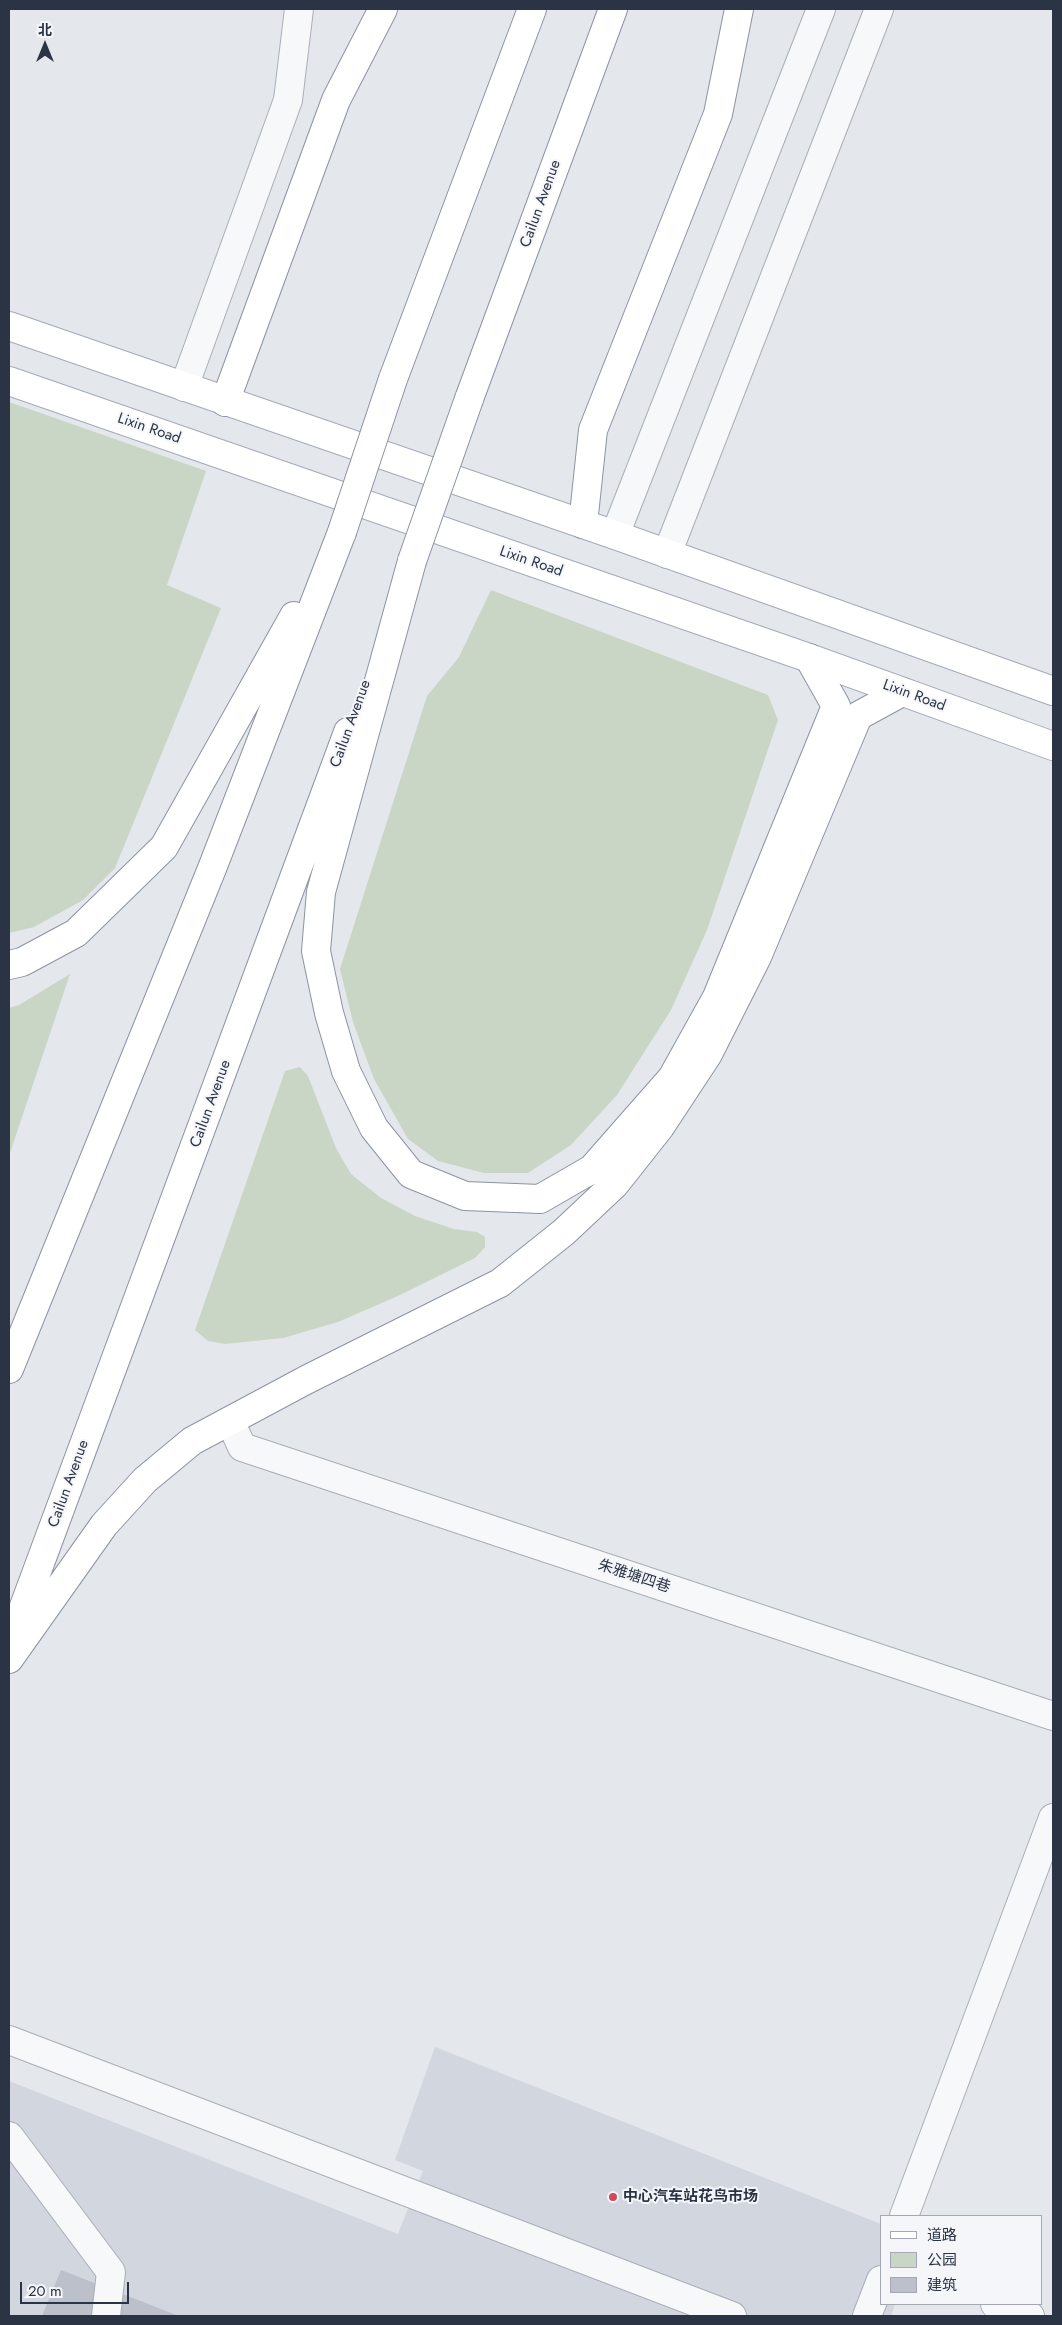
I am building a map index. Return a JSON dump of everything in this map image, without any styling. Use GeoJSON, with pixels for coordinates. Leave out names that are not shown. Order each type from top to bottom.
{"type":"FeatureCollection","features":[{"type":"Feature","properties":{"kind":"main road"},"geometry":{"type":"LineString","coordinates":[[225,402],[336,100],[383,9]]}},
{"type":"Feature","properties":{"kind":"main road"},"geometry":{"type":"LineString","coordinates":[[9,1369],[209,875],[342,532],[393,379],[532,9]]}},
{"type":"Feature","properties":{"kind":"main road","name":"Cailun Avenue"},"geometry":{"type":"LineString","coordinates":[[9,1647],[412,561],[469,399],[613,9]]}},
{"type":"Feature","properties":{"kind":"main road"},"geometry":{"type":"LineString","coordinates":[[583,524],[593,430],[718,114],[738,9]]}},
{"type":"Feature","properties":{"kind":"main road"},"geometry":{"type":"LineString","coordinates":[[9,326],[615,535],[1053,690]]}},
{"type":"Feature","properties":{"kind":"main road","name":"Lixin Road"},"geometry":{"type":"LineString","coordinates":[[9,381],[809,658],[1053,746]]}},
{"type":"Feature","properties":{"kind":"main road"},"geometry":{"type":"LineString","coordinates":[[9,966],[22,962],[76,933],[164,847],[342,532]]}},
{"type":"Feature","properties":{"kind":"main road"},"geometry":{"type":"LineString","coordinates":[[412,561],[321,892],[316,951],[329,1013],[346,1070],[374,1128],[411,1174],[465,1196],[540,1199],[592,1169],[672,1078],[717,997],[836,706],[809,658]]}},
{"type":"Feature","properties":{"kind":"main road"},"geometry":{"type":"LineString","coordinates":[[9,1659],[104,1525],[145,1480],[192,1441],[306,1380],[500,1283],[564,1232],[616,1184],[660,1127],[708,1054],[757,957],[858,716],[902,692]]}},
{"type":"Feature","properties":{"kind":"street"},"geometry":{"type":"LineString","coordinates":[[184,387],[288,100],[299,9]]}},
{"type":"Feature","properties":{"kind":"street"},"geometry":{"type":"LineString","coordinates":[[615,535],[821,9]]}},
{"type":"Feature","properties":{"kind":"street"},"geometry":{"type":"LineString","coordinates":[[667,554],[879,9]]}},
{"type":"Feature","properties":{"kind":"street","name":"朱雅塘四巷"},"geometry":{"type":"LineString","coordinates":[[230,1421],[242,1447],[1053,1716]]}},
{"type":"Feature","properties":{"kind":"street"},"geometry":{"type":"LineString","coordinates":[[904,2215],[1053,1818]]}},
{"type":"Feature","properties":{"kind":"street"},"geometry":{"type":"LineString","coordinates":[[9,2040],[732,2316]]}},
{"type":"Feature","properties":{"kind":"street"},"geometry":{"type":"LineString","coordinates":[[9,2136],[111,2272],[106,2316]]}},
{"type":"Feature","properties":{"kind":"street"},"geometry":{"type":"LineString","coordinates":[[867,2316],[880,2283]]}},
{"type":"Feature","properties":{"kind":"street"},"geometry":{"type":"LineString","coordinates":[[997,2305],[1030,2316]]}},
{"type":"Feature","properties":{"kind":"shaded area"},"geometry":{"type":"Polygon","coordinates":[[[435,2047],[880,2224],[880,2305],[895,2305],[891,2316],[9,2316],[9,2081],[398,2234],[423,2171],[395,2160],[435,2047]]]}},
{"type":"Feature","properties":{"kind":"green space"},"geometry":{"type":"Polygon","coordinates":[[[9,402],[206,471],[167,585],[221,608],[115,868],[83,900],[34,927],[9,933],[9,402]]]}},
{"type":"Feature","properties":{"kind":"green space"},"geometry":{"type":"Polygon","coordinates":[[[491,590],[768,695],[778,720],[707,930],[671,1010],[617,1095],[571,1145],[528,1173],[484,1173],[438,1161],[408,1139],[374,1079],[353,1022],[340,969],[427,696],[459,657],[491,590]]]}},
{"type":"Feature","properties":{"kind":"green space"},"geometry":{"type":"Polygon","coordinates":[[[70,974],[9,1156],[9,1008],[19,1005],[70,974]]]}},
{"type":"Feature","properties":{"kind":"green space"},"geometry":{"type":"Polygon","coordinates":[[[300,1067],[308,1076],[336,1148],[351,1174],[381,1198],[415,1216],[454,1229],[477,1232],[485,1237],[485,1247],[475,1258],[400,1295],[338,1322],[283,1338],[225,1344],[208,1341],[195,1330],[285,1071],[300,1067]]]}},
{"type":"Feature","properties":{"kind":"building"},"geometry":{"type":"Polygon","coordinates":[[[61,2270],[179,2316],[42,2316],[61,2270]]]}},
{"type":"Feature","properties":{"kind":"place","name":"中心汽车站花鸟市场"},"geometry":{"type":"Point","coordinates":[613,2197]}}]}
